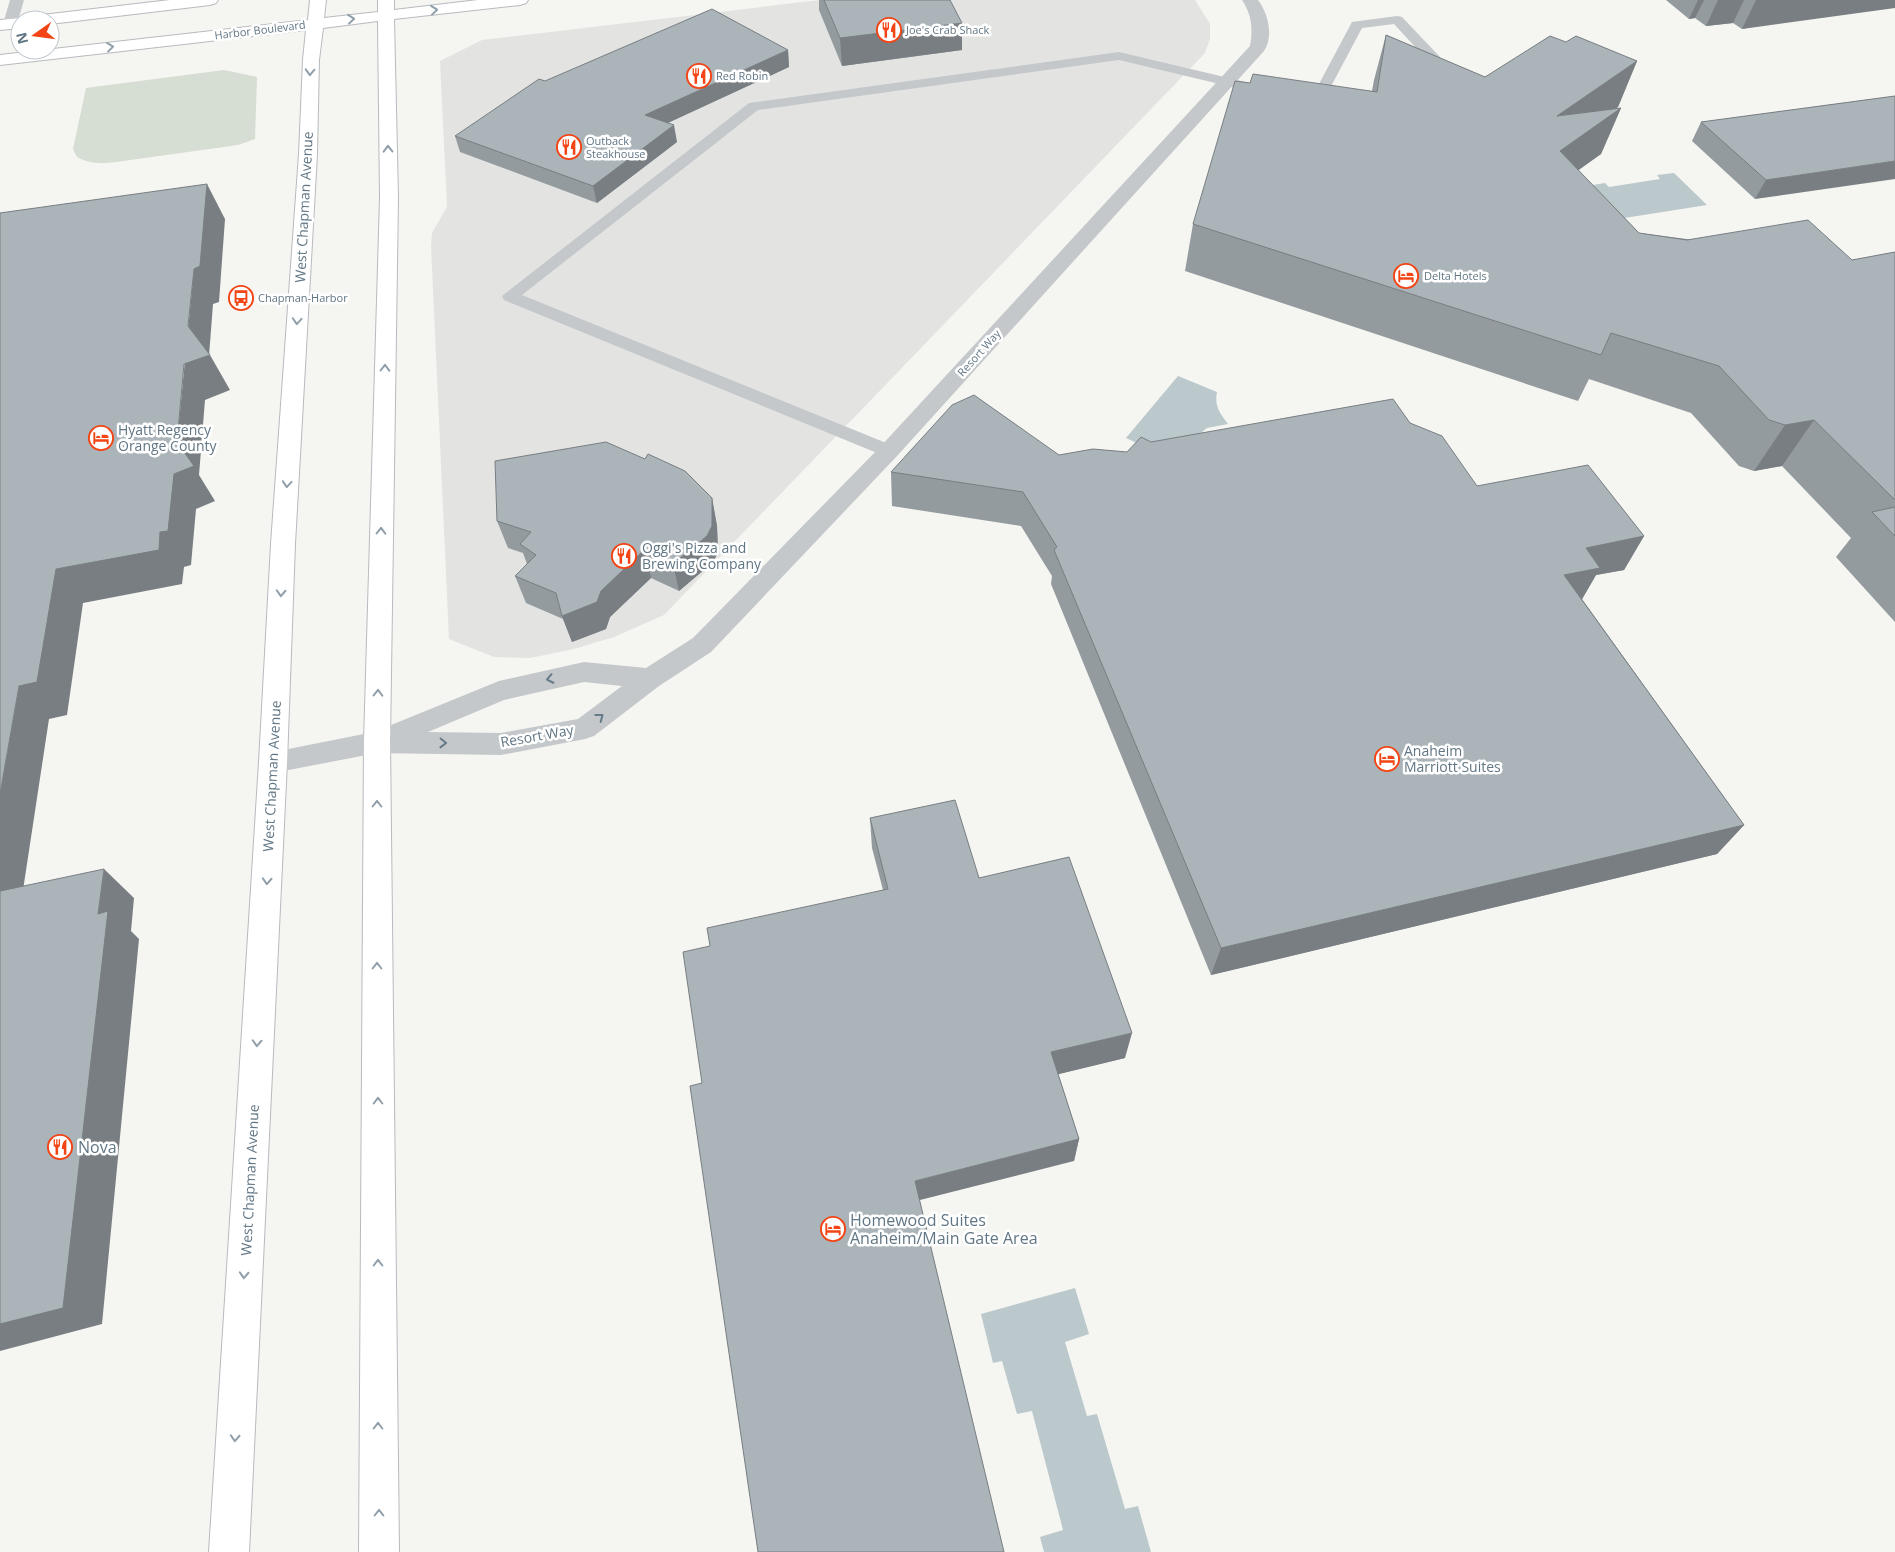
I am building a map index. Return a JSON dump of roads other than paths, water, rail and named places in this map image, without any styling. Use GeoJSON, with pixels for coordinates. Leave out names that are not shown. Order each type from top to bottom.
{"type":"FeatureCollection","features":[{"type":"Feature","properties":{"kind":"main road"},"geometry":{"type":"LineString","coordinates":[[60,18],[210,0]]}},
{"type":"Feature","properties":{"kind":"main road","name":"Harbor Boulevard"},"geometry":{"type":"LineString","coordinates":[[0,60],[317,12],[520,0]]}},
{"type":"Feature","properties":{"kind":"main road"},"geometry":{"type":"LineString","coordinates":[[379,1552],[376,742],[389,198],[386,8]]}},
{"type":"Feature","properties":{"kind":"main road","name":"West Chapman Avenue"},"geometry":{"type":"LineString","coordinates":[[228,1552],[273,762],[283,544],[308,154],[311,60],[317,12]]}},
{"type":"Feature","properties":{"kind":"street","name":"Resort Way"},"geometry":{"type":"LineString","coordinates":[[273,762],[376,742],[501,744],[586,728],[650,679],[702,645],[889,451],[1258,47],[1262,28],[1254,4],[1250,0]]}},
{"type":"Feature","properties":{"kind":"street","name":"Resort Way"},"geometry":{"type":"LineString","coordinates":[[376,742],[499,690],[584,672],[650,679]]}},
{"type":"Feature","properties":{"kind":"lane"},"geometry":{"type":"LineString","coordinates":[[1297,99],[1315,104],[1357,25],[1397,20],[1434,60]]}},
{"type":"Feature","properties":{"kind":"lane"},"geometry":{"type":"LineString","coordinates":[[889,451],[510,296],[754,106],[1119,56],[1261,90]]}},
{"type":"Feature","properties":{"kind":"place","name":"Joe's Crab Shack"},"geometry":{"type":"Point","coordinates":[889,30]}},
{"type":"Feature","properties":{"kind":"place","name":"Red Robin"},"geometry":{"type":"Point","coordinates":[699,76]}},
{"type":"Feature","properties":{"kind":"place","name":"Outback Steakhouse"},"geometry":{"type":"Point","coordinates":[569,147]}},
{"type":"Feature","properties":{"kind":"place","name":"Delta Hotels"},"geometry":{"type":"Point","coordinates":[1406,276]}},
{"type":"Feature","properties":{"kind":"place","name":"Chapman-Harbor"},"geometry":{"type":"Point","coordinates":[241,298]}},
{"type":"Feature","properties":{"kind":"place","name":"Hyatt Regency Orange County"},"geometry":{"type":"Point","coordinates":[101,438]}},
{"type":"Feature","properties":{"kind":"place","name":"Oggi's Pizza and Brewing Company"},"geometry":{"type":"Point","coordinates":[624,556]}},
{"type":"Feature","properties":{"kind":"place","name":"Anaheim Marriott Suites"},"geometry":{"type":"Point","coordinates":[1387,759]}},
{"type":"Feature","properties":{"kind":"place","name":"Nova"},"geometry":{"type":"Point","coordinates":[60,1147]}},
{"type":"Feature","properties":{"kind":"place","name":"Homewood Suites Anaheim/Main Gate Area"},"geometry":{"type":"Point","coordinates":[833,1229]}}]}
